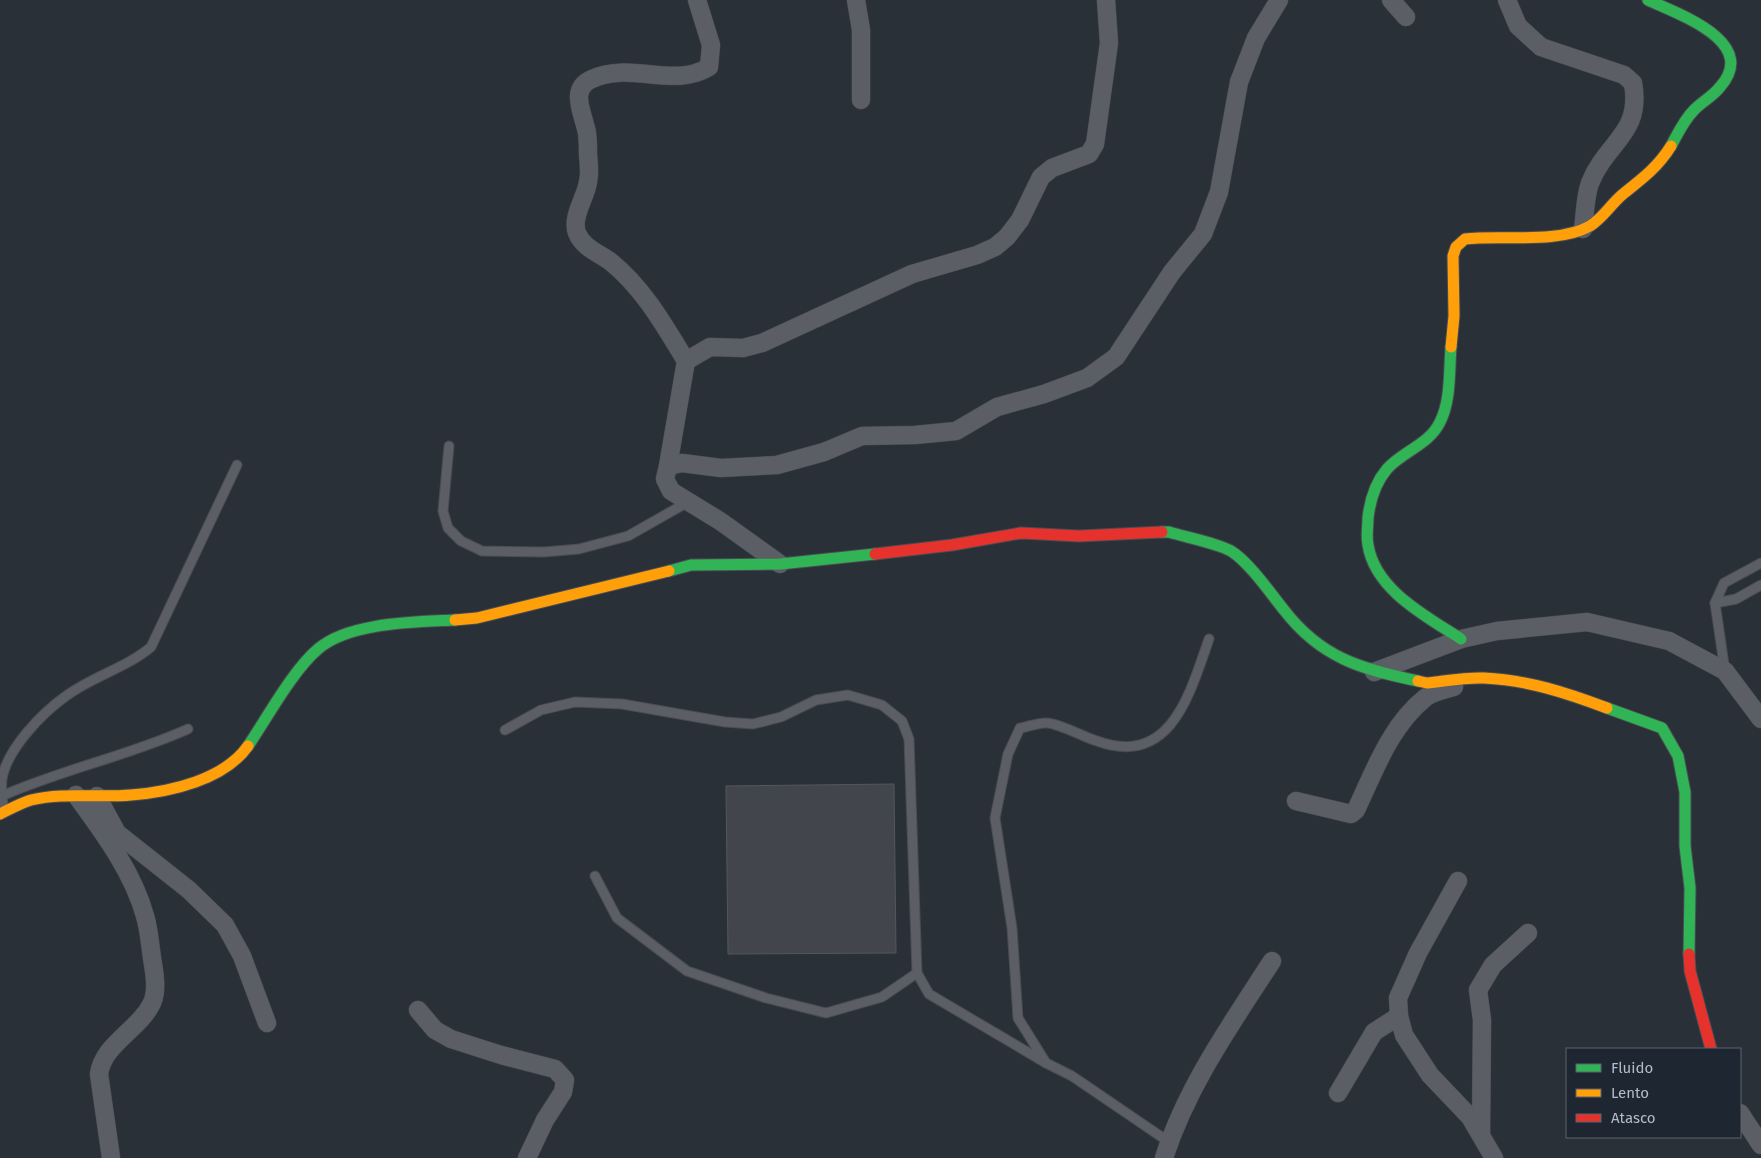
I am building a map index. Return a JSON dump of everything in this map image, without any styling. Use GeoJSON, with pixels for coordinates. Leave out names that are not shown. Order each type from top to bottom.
{"type":"FeatureCollection","features":[{"type":"Feature","properties":{"kind":"street"},"geometry":{"type":"LineString","coordinates":[[697,0],[711,44],[712,56],[709,67],[698,74],[685,76],[613,72],[590,79],[581,88],[579,109],[587,132],[589,163],[588,181],[577,217],[577,232],[587,247],[624,273],[645,295],[686,361],[665,479],[671,491],[720,521],[780,564]]}},
{"type":"Feature","properties":{"kind":"street"},"geometry":{"type":"LineString","coordinates":[[856,0],[862,30],[862,100]]}},
{"type":"Feature","properties":{"kind":"street"},"geometry":{"type":"LineString","coordinates":[[686,361],[710,347],[743,348],[762,343],[912,274],[985,252],[1007,237],[1020,220],[1041,177],[1052,168],[1089,154],[1095,144],[1109,43],[1106,0]]}},
{"type":"Feature","properties":{"kind":"street"},"geometry":{"type":"LineString","coordinates":[[668,466],[682,463],[721,468],[777,466],[824,452],[862,436],[915,435],[956,430],[997,407],[1044,394],[1087,378],[1116,357],[1172,272],[1203,234],[1219,192],[1239,82],[1256,38],[1279,0]]}},
{"type":"Feature","properties":{"kind":"street"},"geometry":{"type":"LineString","coordinates":[[1391,0],[1406,17]]}},
{"type":"Feature","properties":{"kind":"street"},"geometry":{"type":"LineString","coordinates":[[1507,0],[1518,26],[1541,47],[1624,75],[1633,84],[1634,112],[1629,127],[1603,156],[1590,185],[1584,229]]}},
{"type":"Feature","properties":{"kind":"street"},"geometry":{"type":"LineString","coordinates":[[1461,639],[1406,602],[1381,578],[1368,546],[1369,499],[1388,469],[1435,434],[1441,425],[1445,410],[1454,316],[1453,256],[1456,247],[1465,239],[1555,234],[1584,229],[1594,224],[1618,198],[1646,177],[1669,150],[1680,127],[1693,111],[1712,97],[1727,78],[1730,58],[1727,47],[1718,37],[1648,0]]}},
{"type":"Feature","properties":{"kind":"street"},"geometry":{"type":"LineString","coordinates":[[2,813],[31,800],[76,795],[131,795],[176,787],[220,771],[244,751],[304,664],[319,648],[348,634],[379,624],[477,618],[691,565],[780,564],[952,545],[1021,533],[1080,536],[1169,532],[1231,551],[1259,578],[1290,618],[1324,650],[1374,672],[1427,683],[1483,678],[1528,684],[1563,692],[1662,728],[1678,756],[1685,792],[1685,846],[1690,888],[1688,947],[1690,971],[1712,1048]]}},
{"type":"Feature","properties":{"kind":"street"},"geometry":{"type":"LineString","coordinates":[[1374,672],[1461,639],[1497,631],[1588,622],[1669,641],[1725,671],[1761,719]]}},
{"type":"Feature","properties":{"kind":"street"},"geometry":{"type":"LineString","coordinates":[[1296,801],[1351,814],[1356,810],[1390,739],[1425,698],[1483,678]]}},
{"type":"Feature","properties":{"kind":"street"},"geometry":{"type":"LineString","coordinates":[[76,795],[132,880],[146,917],[155,977],[152,1002],[130,1032],[107,1053],[100,1063],[99,1074],[111,1158]]}},
{"type":"Feature","properties":{"kind":"street"},"geometry":{"type":"LineString","coordinates":[[97,796],[117,833],[189,890],[225,925],[242,956],[267,1022]]}},
{"type":"Feature","properties":{"kind":"street"},"geometry":{"type":"LineString","coordinates":[[1458,881],[1418,953],[1398,998],[1399,1016],[1404,1035],[1430,1075],[1481,1133],[1494,1158]]}},
{"type":"Feature","properties":{"kind":"street"},"geometry":{"type":"LineString","coordinates":[[1481,1133],[1482,1020],[1478,990],[1493,965],[1528,933]]}},
{"type":"Feature","properties":{"kind":"street"},"geometry":{"type":"LineString","coordinates":[[1167,1150],[1202,1073],[1272,961]]}},
{"type":"Feature","properties":{"kind":"street"},"geometry":{"type":"LineString","coordinates":[[418,1010],[435,1030],[451,1039],[501,1056],[555,1069],[565,1080],[563,1092],[545,1120],[527,1158]]}},
{"type":"Feature","properties":{"kind":"street"},"geometry":{"type":"LineString","coordinates":[[1338,1093],[1374,1032],[1399,1016]]}},
{"type":"Feature","properties":{"kind":"street"},"geometry":{"type":"LineString","coordinates":[[1741,1115],[1761,1145]]}},
{"type":"Feature","properties":{"kind":"lane"},"geometry":{"type":"LineString","coordinates":[[449,446],[443,511],[448,528],[461,541],[482,551],[528,552],[579,549],[628,536],[688,502]]}},
{"type":"Feature","properties":{"kind":"lane"},"geometry":{"type":"LineString","coordinates":[[2,813],[2,778],[13,752],[36,722],[66,695],[138,658],[151,647],[237,465]]}},
{"type":"Feature","properties":{"kind":"lane"},"geometry":{"type":"LineString","coordinates":[[1725,671],[1715,603],[1724,583],[1761,563]]}},
{"type":"Feature","properties":{"kind":"lane"},"geometry":{"type":"LineString","coordinates":[[1715,603],[1736,599],[1761,585]]}},
{"type":"Feature","properties":{"kind":"lane"},"geometry":{"type":"LineString","coordinates":[[1046,1063],[1018,1018],[1012,928],[995,818],[1008,754],[1020,728],[1046,723],[1100,743],[1136,747],[1160,737],[1186,703],[1209,639]]}},
{"type":"Feature","properties":{"kind":"lane"},"geometry":{"type":"LineString","coordinates":[[505,730],[541,710],[575,702],[622,704],[725,722],[753,724],[781,717],[816,700],[848,695],[882,705],[902,721],[909,739],[917,973],[929,994],[1046,1063],[1072,1076],[1167,1150]]}},
{"type":"Feature","properties":{"kind":"lane"},"geometry":{"type":"LineString","coordinates":[[2,796],[40,780],[161,741],[188,729]]}},
{"type":"Feature","properties":{"kind":"lane"},"geometry":{"type":"LineString","coordinates":[[596,876],[617,918],[687,971],[766,998],[826,1013],[882,997],[917,973]]}},
{"type":"Feature","properties":{"kind":"building"},"geometry":{"type":"Polygon","coordinates":[[[894,784],[896,953],[728,954],[726,786],[894,784]]]}},
{"type":"Feature","properties":{"kind":"traffic: fast"},"geometry":{"type":"LineString","coordinates":[[1648,0],[1678,13],[1710,32],[1723,43],[1730,56],[1730,71],[1720,87],[1690,114],[1671,146]]}},
{"type":"Feature","properties":{"kind":"traffic: fast"},"geometry":{"type":"LineString","coordinates":[[1451,347],[1450,376],[1444,414],[1429,437],[1393,463],[1379,480],[1370,505],[1367,538],[1373,561],[1391,588],[1418,611],[1461,639]]}},
{"type":"Feature","properties":{"kind":"traffic: fast"},"geometry":{"type":"LineString","coordinates":[[1162,532],[1201,540],[1231,551],[1252,570],[1298,626],[1313,640],[1328,650],[1360,666],[1418,681]]}},
{"type":"Feature","properties":{"kind":"traffic: fast"},"geometry":{"type":"LineString","coordinates":[[669,571],[691,565],[780,564],[875,554]]}},
{"type":"Feature","properties":{"kind":"traffic: fast"},"geometry":{"type":"LineString","coordinates":[[248,746],[299,669],[318,649],[331,640],[365,628],[403,623],[455,620]]}},
{"type":"Feature","properties":{"kind":"traffic: fast"},"geometry":{"type":"LineString","coordinates":[[1607,708],[1662,728],[1678,756],[1685,792],[1685,846],[1690,888],[1689,954]]}},
{"type":"Feature","properties":{"kind":"traffic: slow"},"geometry":{"type":"LineString","coordinates":[[1451,347],[1454,316],[1453,256],[1456,247],[1465,239],[1546,237],[1577,232],[1590,226],[1649,172],[1671,146]]}},
{"type":"Feature","properties":{"kind":"traffic: slow"},"geometry":{"type":"LineString","coordinates":[[455,620],[477,618],[669,571]]}},
{"type":"Feature","properties":{"kind":"traffic: slow"},"geometry":{"type":"LineString","coordinates":[[1418,681],[1427,683],[1477,678],[1516,681],[1562,692],[1607,708]]}},
{"type":"Feature","properties":{"kind":"traffic: slow"},"geometry":{"type":"LineString","coordinates":[[0,814],[27,801],[56,796],[131,795],[179,787],[211,776],[225,768],[238,758],[248,746]]}},
{"type":"Feature","properties":{"kind":"traffic: jam"},"geometry":{"type":"LineString","coordinates":[[875,554],[952,545],[1021,533],[1079,536],[1162,532]]}},
{"type":"Feature","properties":{"kind":"traffic: jam"},"geometry":{"type":"LineString","coordinates":[[1689,954],[1690,971],[1711,1048]]}}]}
